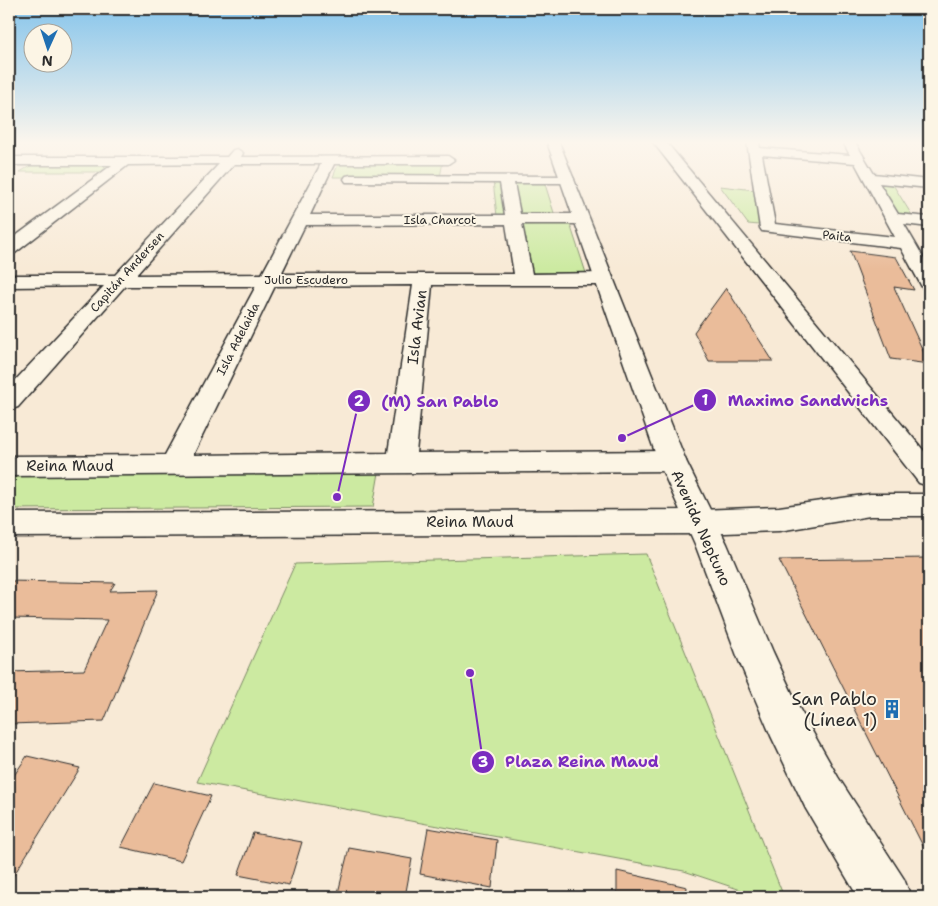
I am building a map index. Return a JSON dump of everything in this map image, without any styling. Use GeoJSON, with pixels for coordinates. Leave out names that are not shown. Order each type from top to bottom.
{"type":"FeatureCollection","features":[{"type":"Feature","properties":{"kind":"street"},"geometry":{"type":"LineString","coordinates":[[9,249],[94,184]]}},
{"type":"Feature","properties":{"kind":"street","name":"Capitán Andersen"},"geometry":{"type":"LineString","coordinates":[[9,402],[208,184]]}},
{"type":"Feature","properties":{"kind":"street","name":"Isla Adelaida"},"geometry":{"type":"LineString","coordinates":[[174,465],[317,184]]}},
{"type":"Feature","properties":{"kind":"street"},"geometry":{"type":"LineString","coordinates":[[507,184],[524,279]]}},
{"type":"Feature","properties":{"kind":"street","name":"Avenida Neptuno"},"geometry":{"type":"LineString","coordinates":[[569,184],[672,461],[785,722],[822,793],[886,897]]}},
{"type":"Feature","properties":{"kind":"street"},"geometry":{"type":"LineString","coordinates":[[693,184],[929,476]]}},
{"type":"Feature","properties":{"kind":"street","name":"Paita"},"geometry":{"type":"LineString","coordinates":[[760,184],[768,228],[907,244]]}},
{"type":"Feature","properties":{"kind":"street"},"geometry":{"type":"LineString","coordinates":[[873,184],[929,283]]}},
{"type":"Feature","properties":{"kind":"street"},"geometry":{"type":"LineString","coordinates":[[892,218],[929,222]]}},
{"type":"Feature","properties":{"kind":"street","name":"Isla Charcot"},"geometry":{"type":"LineString","coordinates":[[299,220],[582,219]]}},
{"type":"Feature","properties":{"kind":"street","name":"Julio Escudero"},"geometry":{"type":"LineString","coordinates":[[9,281],[604,279]]}},
{"type":"Feature","properties":{"kind":"street","name":"Isla Avian"},"geometry":{"type":"LineString","coordinates":[[402,463],[422,280]]}},
{"type":"Feature","properties":{"kind":"street","name":"Reina Maud"},"geometry":{"type":"LineString","coordinates":[[9,466],[672,461]]}},
{"type":"Feature","properties":{"kind":"street","name":"Reina Maud"},"geometry":{"type":"LineString","coordinates":[[9,525],[700,522],[779,519],[870,505],[929,505]]}},
{"type":"Feature","properties":{"kind":"green space"},"geometry":{"type":"Polygon","coordinates":[[[493,184],[545,184],[555,216],[497,216],[493,184]]]}},
{"type":"Feature","properties":{"kind":"green space"},"geometry":{"type":"Polygon","coordinates":[[[877,184],[893,184],[913,217],[895,215],[877,184]]]}},
{"type":"Feature","properties":{"kind":"green space"},"geometry":{"type":"Polygon","coordinates":[[[720,186],[755,190],[759,225],[748,224],[720,186]]]}},
{"type":"Feature","properties":{"kind":"green space"},"geometry":{"type":"Polygon","coordinates":[[[570,224],[586,273],[518,273],[510,225],[570,224]]]}},
{"type":"Feature","properties":{"kind":"green space"},"geometry":{"type":"Polygon","coordinates":[[[380,467],[373,507],[9,509],[9,471],[380,467]]]}},
{"type":"Feature","properties":{"kind":"green space"},"geometry":{"type":"Polygon","coordinates":[[[646,554],[784,897],[762,897],[684,871],[197,782],[295,564],[646,554]]]}},
{"type":"Feature","properties":{"kind":"building"},"geometry":{"type":"Polygon","coordinates":[[[850,251],[896,257],[914,290],[894,287],[929,364],[891,359],[850,251]]]}},
{"type":"Feature","properties":{"kind":"building"},"geometry":{"type":"Polygon","coordinates":[[[726,288],[773,361],[709,361],[694,332],[726,288]]]}},
{"type":"Feature","properties":{"kind":"building","name":"San Pablo (Línea 1)"},"geometry":{"type":"Polygon","coordinates":[[[929,558],[929,858],[779,560],[929,558]]]}},
{"type":"Feature","properties":{"kind":"building"},"geometry":{"type":"Polygon","coordinates":[[[9,581],[115,583],[110,591],[158,590],[104,721],[9,724],[9,672],[84,670],[107,620],[9,618],[9,581]]]}},
{"type":"Feature","properties":{"kind":"building"},"geometry":{"type":"Polygon","coordinates":[[[27,756],[80,768],[9,883],[9,783],[27,756]]]}},
{"type":"Feature","properties":{"kind":"building"},"geometry":{"type":"Polygon","coordinates":[[[154,783],[211,796],[181,861],[121,847],[154,783]]]}},
{"type":"Feature","properties":{"kind":"building"},"geometry":{"type":"Polygon","coordinates":[[[428,828],[497,840],[492,888],[420,874],[428,828]]]}},
{"type":"Feature","properties":{"kind":"building"},"geometry":{"type":"Polygon","coordinates":[[[253,833],[302,842],[289,885],[238,875],[253,833]]]}},
{"type":"Feature","properties":{"kind":"building"},"geometry":{"type":"Polygon","coordinates":[[[349,848],[412,859],[405,897],[337,897],[349,848]]]}},
{"type":"Feature","properties":{"kind":"building"},"geometry":{"type":"Polygon","coordinates":[[[617,871],[687,887],[686,897],[617,897],[617,871]]]}},
{"type":"Feature","properties":{"kind":"place","name":"Maximo Sandwichs"},"geometry":{"type":"Point","coordinates":[622,438]}},
{"type":"Feature","properties":{"kind":"place","name":"(M) San Pablo"},"geometry":{"type":"Point","coordinates":[337,497]}},
{"type":"Feature","properties":{"kind":"place","name":"Plaza Reina Maud"},"geometry":{"type":"Point","coordinates":[470,673]}},
{"type":"Feature","properties":{"kind":"place","name":"San Pablo (Línea 1)"},"geometry":{"type":"Point","coordinates":[892,709]}}]}
